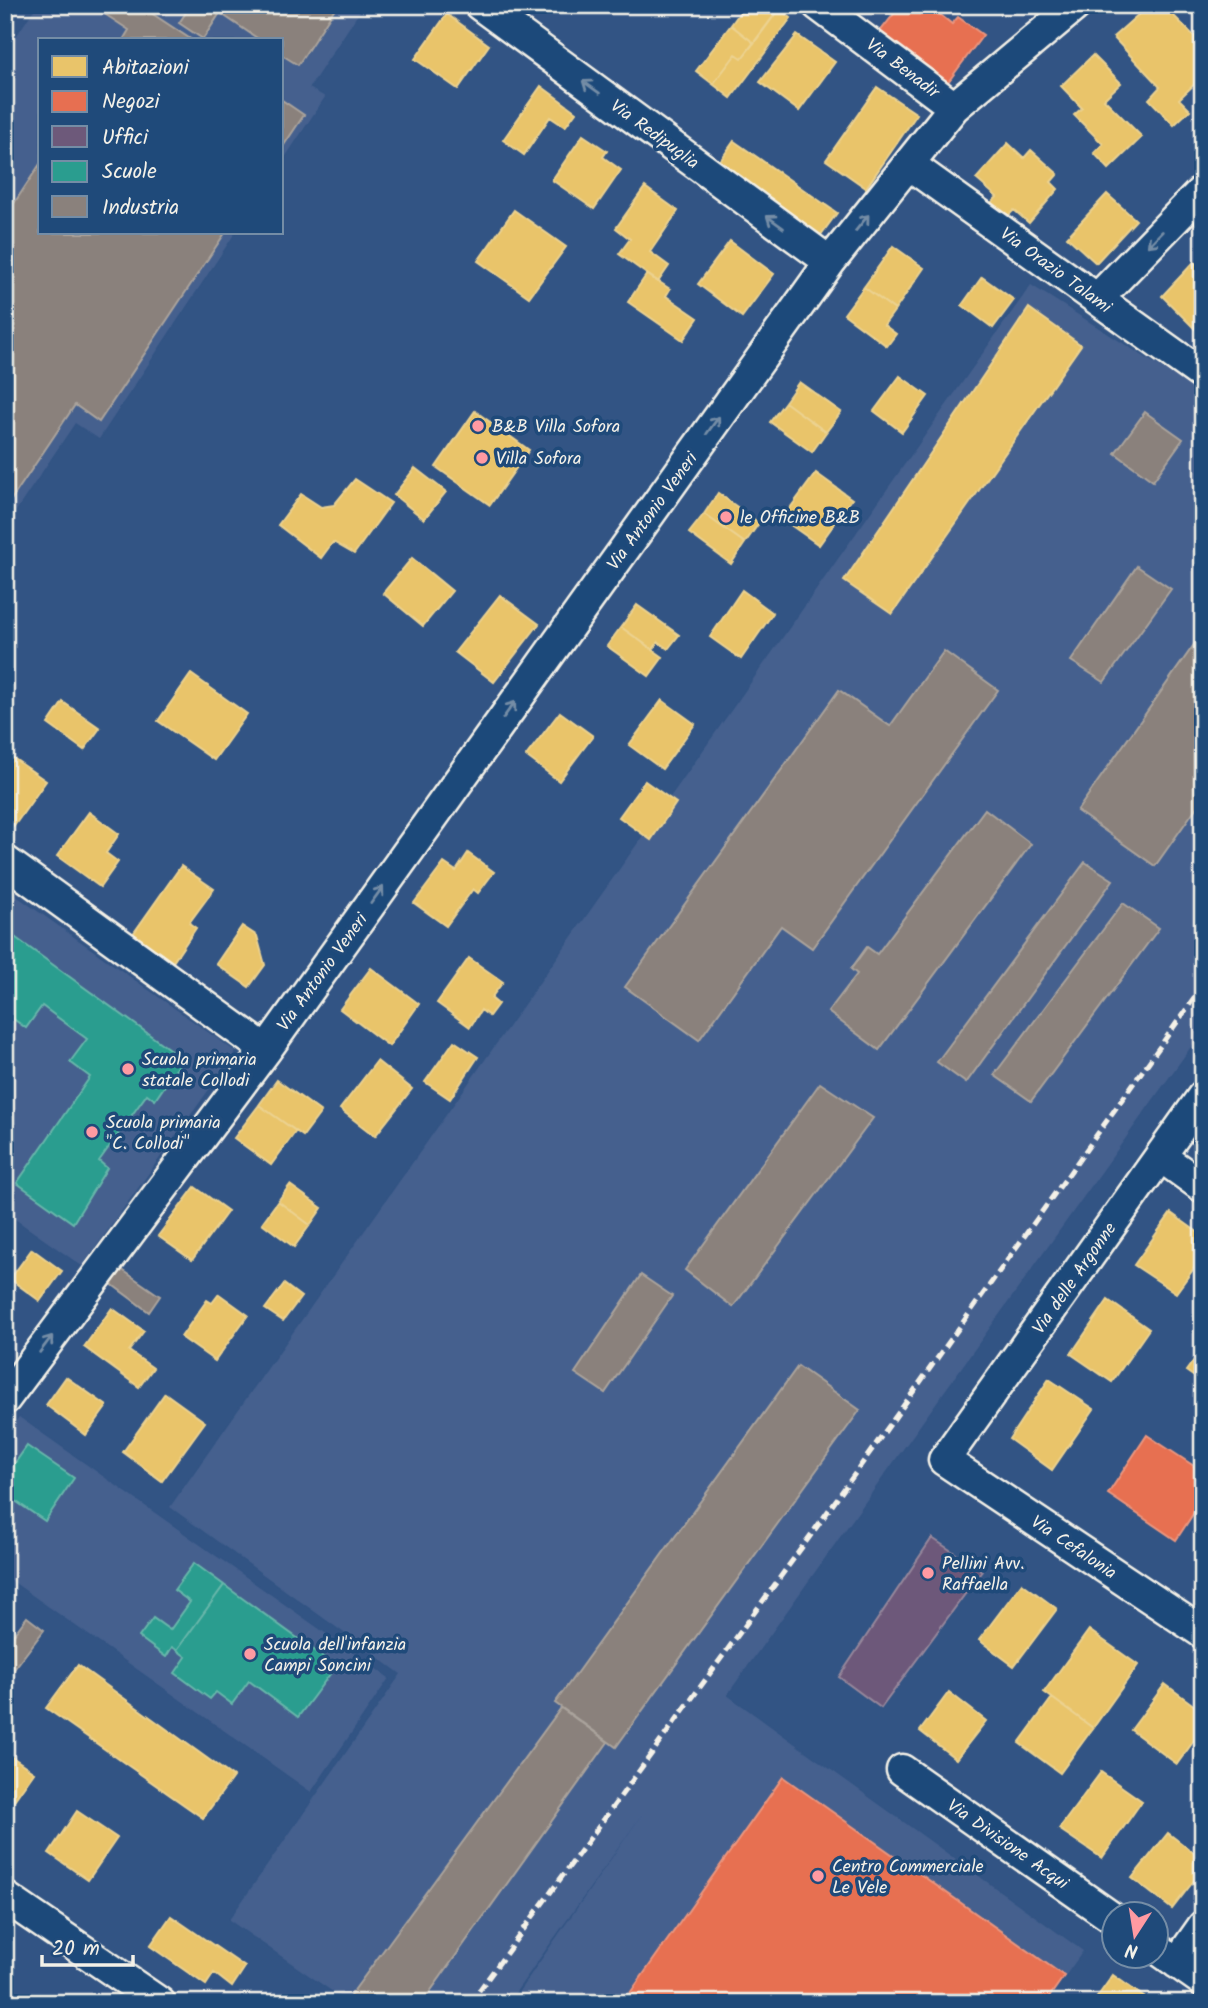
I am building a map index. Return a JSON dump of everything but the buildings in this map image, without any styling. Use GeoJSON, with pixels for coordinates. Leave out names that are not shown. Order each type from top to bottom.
{"type":"FeatureCollection","features":[{"type":"Feature","properties":{"kind":"street","name":"Via Redipuglia"},"geometry":{"type":"LineString","coordinates":[[480,5],[830,262]]}},
{"type":"Feature","properties":{"kind":"street","name":"Via Benadir"},"geometry":{"type":"LineString","coordinates":[[818,5],[954,107]]}},
{"type":"Feature","properties":{"kind":"street","name":"Via Antonio Veneri"},"geometry":{"type":"LineString","coordinates":[[5,1399],[266,1050],[830,262],[954,107],[1076,5]]}},
{"type":"Feature","properties":{"kind":"street","name":"Via Orazio Talami"},"geometry":{"type":"LineString","coordinates":[[909,165],[1203,375]]}},
{"type":"Feature","properties":{"kind":"street"},"geometry":{"type":"LineString","coordinates":[[1097,299],[1203,190]]}},
{"type":"Feature","properties":{"kind":"street"},"geometry":{"type":"LineString","coordinates":[[5,861],[266,1050]]}},
{"type":"Feature","properties":{"kind":"street","name":"Via delle Argonne"},"geometry":{"type":"LineString","coordinates":[[944,1460],[1203,1096]]}},
{"type":"Feature","properties":{"kind":"street"},"geometry":{"type":"LineString","coordinates":[[1160,1156],[1203,1187]]}},
{"type":"Feature","properties":{"kind":"street","name":"Via Cefalonia"},"geometry":{"type":"LineString","coordinates":[[944,1460],[1203,1633]]}},
{"type":"Feature","properties":{"kind":"street","name":"Via Divisione Acqui"},"geometry":{"type":"LineString","coordinates":[[902,1770],[1100,1909]]}},
{"type":"Feature","properties":{"kind":"street"},"geometry":{"type":"LineString","coordinates":[[5,1897],[160,2003]]}},
{"type":"Feature","properties":{"kind":"street"},"geometry":{"type":"LineString","coordinates":[[1170,1952],[1203,1926]]}},
{"type":"Feature","properties":{"kind":"street"},"geometry":{"type":"LineString","coordinates":[[1170,1958],[1203,1981]]}},
{"type":"Feature","properties":{"kind":"shaded area"},"geometry":{"type":"Polygon","coordinates":[[[37,5],[364,5],[309,88],[325,97],[284,159],[284,38],[38,38],[38,234],[234,234],[99,439],[75,423],[5,527],[5,53],[37,5]]]}},
{"type":"Feature","properties":{"kind":"shaded area"},"geometry":{"type":"Polygon","coordinates":[[[1031,285],[1203,394],[1203,1030],[727,1695],[1083,1951],[1046,2003],[511,2003],[643,1813],[508,2003],[349,2003],[229,1920],[401,1674],[170,1507],[1031,285]]]}},
{"type":"Feature","properties":{"kind":"shaded area","name":"Scuola primaria \"C. Collodi\""},"geometry":{"type":"Polygon","coordinates":[[[5,888],[236,1052],[82,1266],[5,1212],[5,888]]]}},
{"type":"Feature","properties":{"kind":"shaded area"},"geometry":{"type":"Polygon","coordinates":[[[19,1417],[389,1678],[311,1792],[5,1576],[5,1435],[19,1417]]]}},
{"type":"Feature","properties":{"kind":"railway"},"geometry":{"type":"LineString","coordinates":[[470,2003],[816,1528],[1203,986]]}},
{"type":"Feature","properties":{"kind":"place","name":"B&B Villa Sofora"},"geometry":{"type":"Point","coordinates":[478,426]}},
{"type":"Feature","properties":{"kind":"place","name":"Villa Sofora"},"geometry":{"type":"Point","coordinates":[482,458]}},
{"type":"Feature","properties":{"kind":"place","name":"le Officine B&B"},"geometry":{"type":"Point","coordinates":[726,517]}},
{"type":"Feature","properties":{"kind":"place","name":"Scuola primaria statale Collodi"},"geometry":{"type":"Point","coordinates":[128,1069]}},
{"type":"Feature","properties":{"kind":"place","name":"Scuola primaria \"C. Collodi\""},"geometry":{"type":"Point","coordinates":[92,1132]}},
{"type":"Feature","properties":{"kind":"place","name":"Pellini Avv. Raffaella"},"geometry":{"type":"Point","coordinates":[928,1573]}},
{"type":"Feature","properties":{"kind":"place","name":"Scuola dell'infanzia Campi Soncini"},"geometry":{"type":"Point","coordinates":[250,1654]}},
{"type":"Feature","properties":{"kind":"place","name":"Centro Commerciale Le Vele"},"geometry":{"type":"Point","coordinates":[818,1876]}}]}
